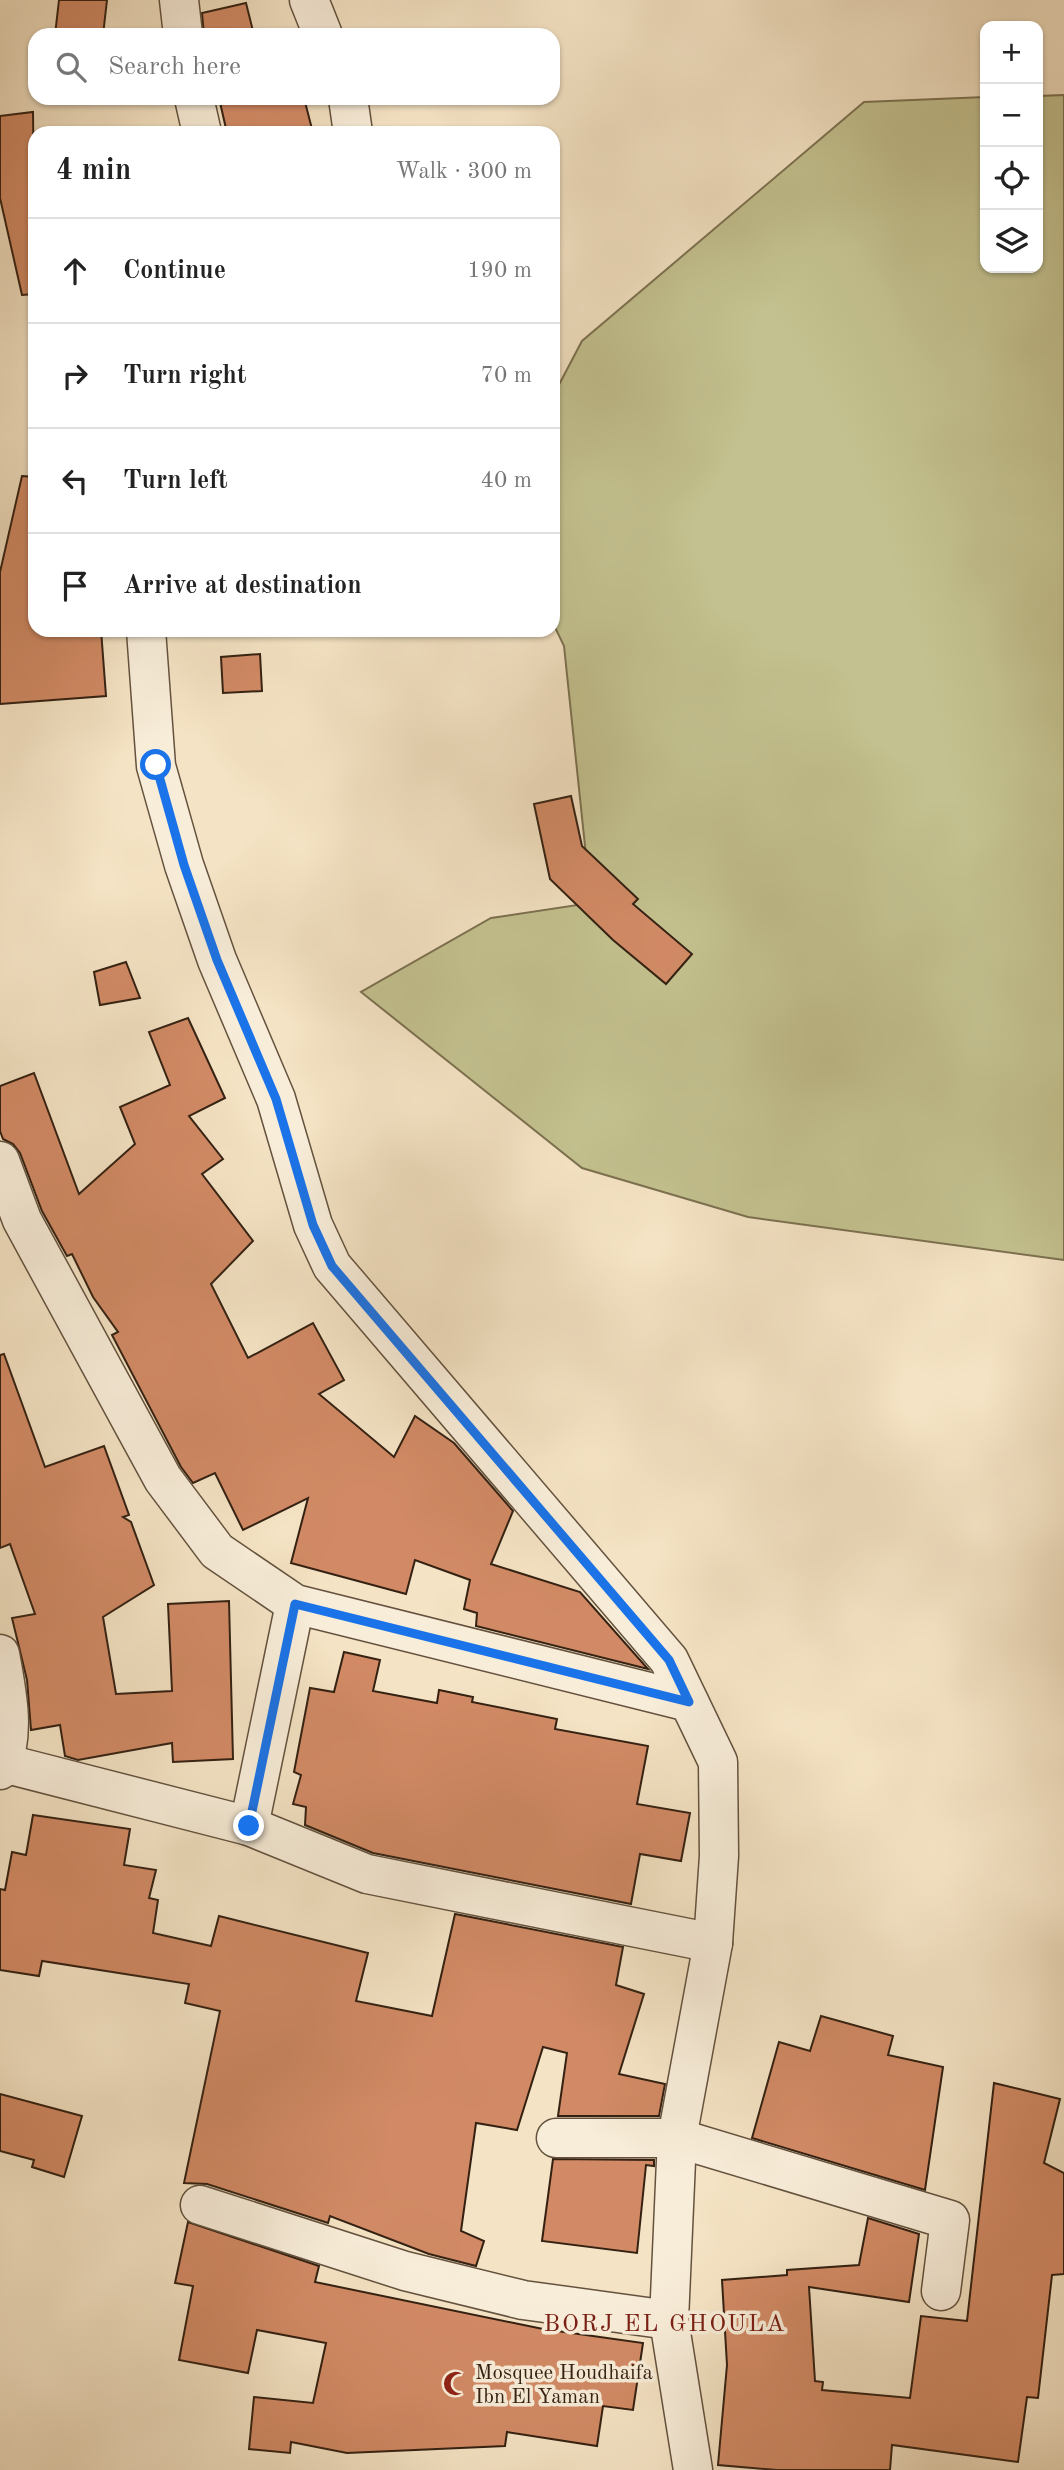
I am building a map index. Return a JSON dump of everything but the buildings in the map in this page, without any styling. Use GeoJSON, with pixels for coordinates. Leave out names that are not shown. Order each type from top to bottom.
{"type":"FeatureCollection","features":[{"type":"Feature","properties":{"kind":"street"},"geometry":{"type":"LineString","coordinates":[[178,0],[182,28]]}},
{"type":"Feature","properties":{"kind":"street"},"geometry":{"type":"LineString","coordinates":[[309,0],[320,28]]}},
{"type":"Feature","properties":{"kind":"street"},"geometry":{"type":"LineString","coordinates":[[196,105],[200,126]]}},
{"type":"Feature","properties":{"kind":"street"},"geometry":{"type":"LineString","coordinates":[[349,105],[352,126]]}},
{"type":"Feature","properties":{"kind":"street"},"geometry":{"type":"LineString","coordinates":[[147,637],[156,765],[184,865],[217,960],[276,1099],[313,1225],[332,1266],[669,1660],[718,1762],[719,1856],[713,1943],[677,2138],[669,2320],[693,2470]]}},
{"type":"Feature","properties":{"kind":"street"},"geometry":{"type":"LineString","coordinates":[[0,1161],[22,1220],[163,1479],[217,1551],[295,1604],[689,1702]]}},
{"type":"Feature","properties":{"kind":"street"},"geometry":{"type":"LineString","coordinates":[[249,1826],[295,1604]]}},
{"type":"Feature","properties":{"kind":"street"},"geometry":{"type":"LineString","coordinates":[[0,1654],[8,1703],[9,1735],[2,1766],[249,1826],[367,1874],[713,1943]]}},
{"type":"Feature","properties":{"kind":"street"},"geometry":{"type":"LineString","coordinates":[[556,2138],[677,2138],[950,2220],[941,2291]]}},
{"type":"Feature","properties":{"kind":"street"},"geometry":{"type":"LineString","coordinates":[[200,2205],[405,2272],[523,2300],[669,2320]]}},
{"type":"Feature","properties":{"kind":"shaded area"},"geometry":{"type":"Polygon","coordinates":[[[1064,95],[1064,1260],[748,1217],[582,1168],[361,992],[491,918],[591,903],[564,646],[560,637],[560,383],[582,341],[864,102],[980,97],[980,273],[1043,273],[1043,96],[1064,95]]]}},
{"type":"Feature","properties":{"kind":"place","name":"Mosquee Houdhaifa Ibn El Yaman"},"geometry":{"type":"Point","coordinates":[455,2384]}},
{"type":"Feature","properties":{"kind":"district","name":"BORJ EL GHOULA"},"geometry":{"type":"Point","coordinates":[665,2323]}},
{"type":"Feature","properties":{"kind":"route"},"geometry":{"type":"LineString","coordinates":[[156,765],[184,865],[217,960],[252,1037],[276,1099],[313,1225],[332,1266],[363,1306],[617,1596],[669,1660],[689,1702],[295,1604],[249,1826]]}}]}
